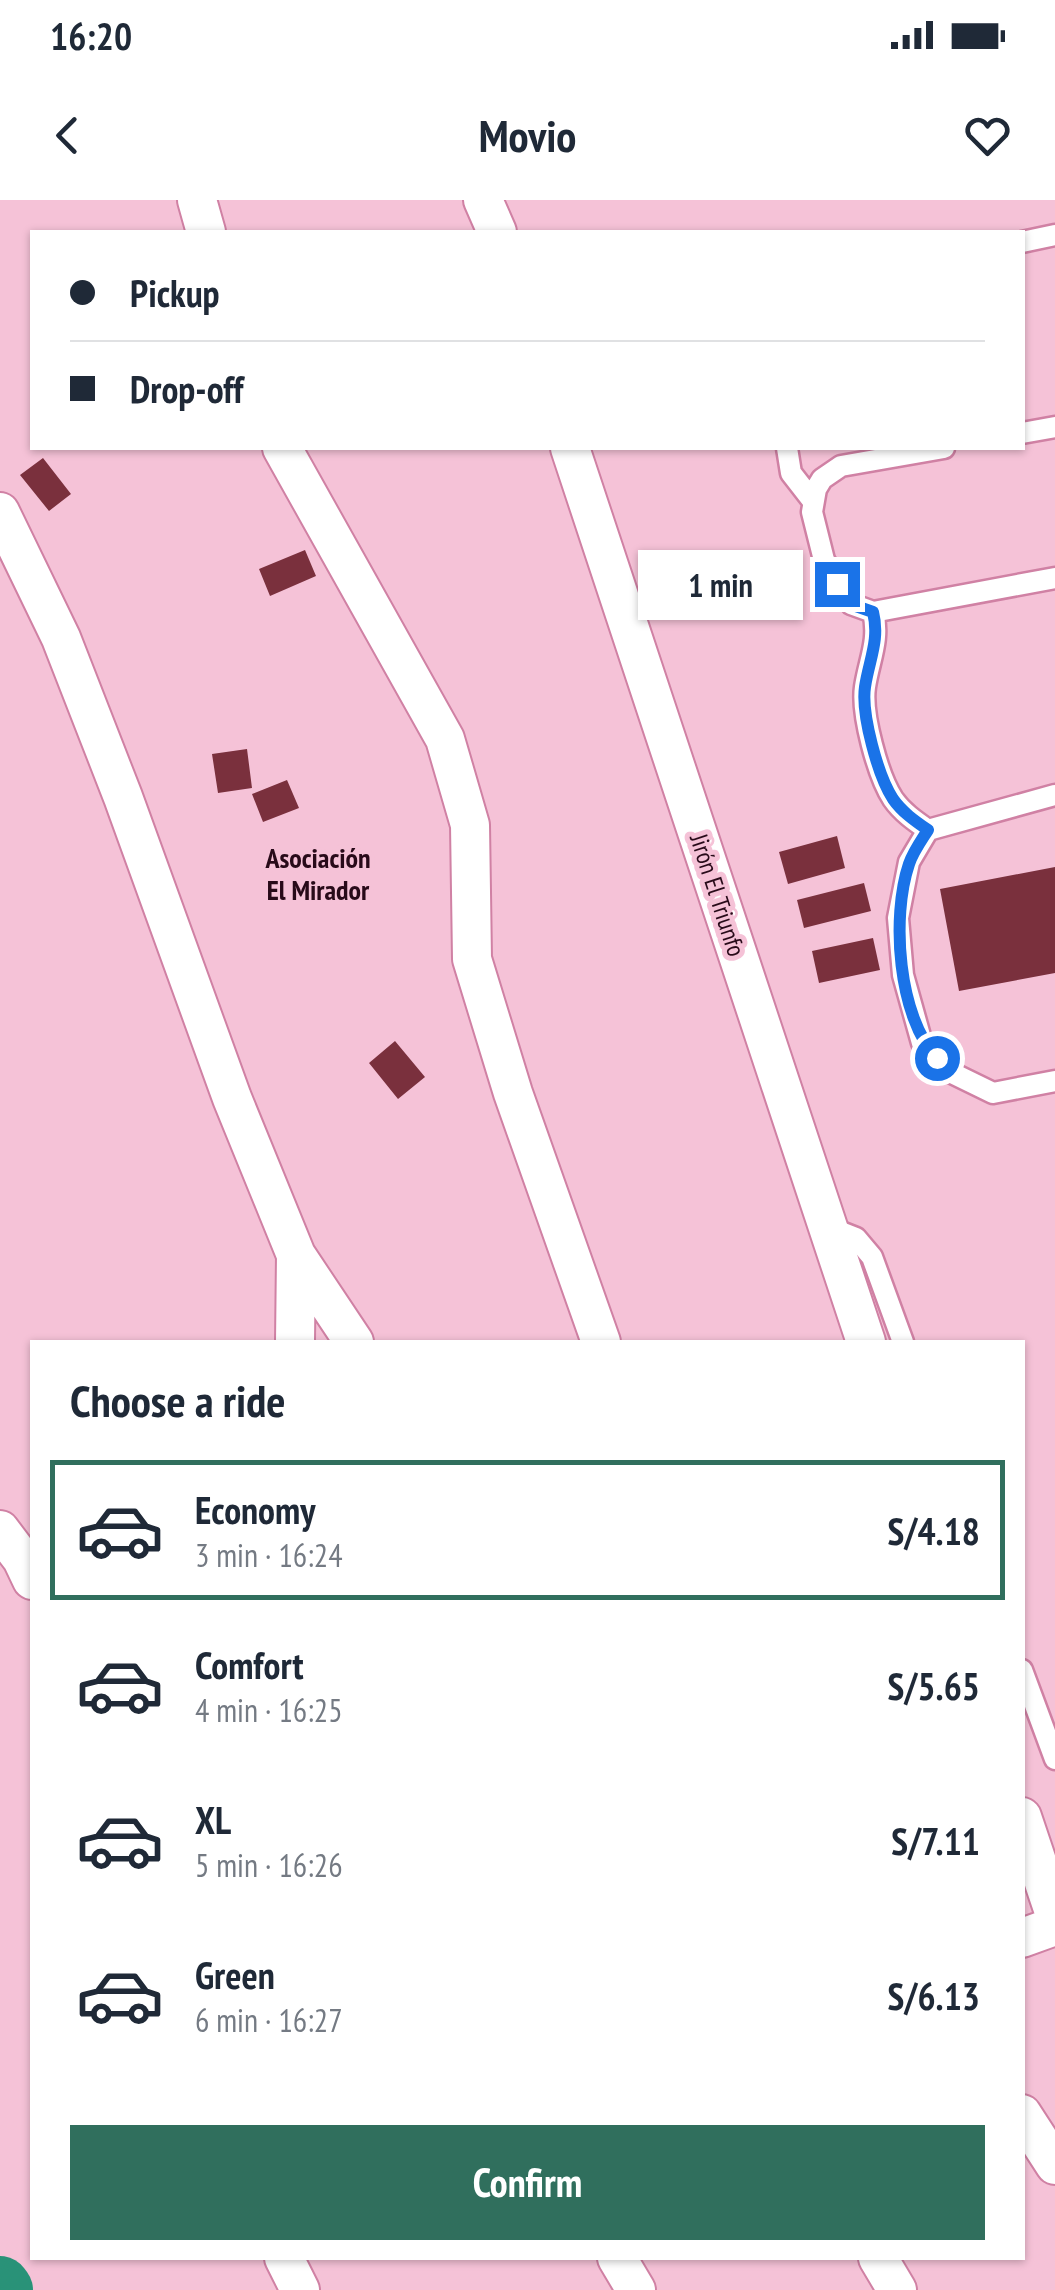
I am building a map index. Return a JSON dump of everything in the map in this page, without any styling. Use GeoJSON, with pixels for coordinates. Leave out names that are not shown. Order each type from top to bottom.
{"type":"FeatureCollection","features":[{"type":"Feature","properties":{"kind":"street"},"geometry":{"type":"LineString","coordinates":[[197,200],[205,230]]}},
{"type":"Feature","properties":{"kind":"street"},"geometry":{"type":"LineString","coordinates":[[483,200],[496,230]]}},
{"type":"Feature","properties":{"kind":"street"},"geometry":{"type":"LineString","coordinates":[[283,450],[445,739],[470,825],[472,958],[513,1093],[600,1340]]}},
{"type":"Feature","properties":{"kind":"street","name":"Jirón El Triunfo"},"geometry":{"type":"LineString","coordinates":[[571,450],[865,1340]]}},
{"type":"Feature","properties":{"kind":"street"},"geometry":{"type":"LineString","coordinates":[[0,512],[60,638],[123,797],[232,1098],[296,1255],[353,1340]]}},
{"type":"Feature","properties":{"kind":"street"},"geometry":{"type":"LineString","coordinates":[[296,1255],[296,1340]]}},
{"type":"Feature","properties":{"kind":"street"},"geometry":{"type":"LineString","coordinates":[[0,1530],[30,1576]]}},
{"type":"Feature","properties":{"kind":"street"},"geometry":{"type":"LineString","coordinates":[[1025,1826],[1055,1915]]}},
{"type":"Feature","properties":{"kind":"street"},"geometry":{"type":"LineString","coordinates":[[1025,1937],[1055,1926]]}},
{"type":"Feature","properties":{"kind":"street"},"geometry":{"type":"LineString","coordinates":[[1025,2119],[1055,2165]]}},
{"type":"Feature","properties":{"kind":"street"},"geometry":{"type":"LineString","coordinates":[[285,2260],[300,2290]]}},
{"type":"Feature","properties":{"kind":"street"},"geometry":{"type":"LineString","coordinates":[[618,2260],[636,2290]]}},
{"type":"Feature","properties":{"kind":"street"},"geometry":{"type":"LineString","coordinates":[[879,2260],[898,2290]]}},
{"type":"Feature","properties":{"kind":"lane"},"geometry":{"type":"LineString","coordinates":[[1025,241],[1055,235]]}},
{"type":"Feature","properties":{"kind":"lane"},"geometry":{"type":"LineString","coordinates":[[1025,432],[1055,427]]}},
{"type":"Feature","properties":{"kind":"lane"},"geometry":{"type":"LineString","coordinates":[[787,450],[792,473],[812,500],[824,560],[850,604],[873,612],[1055,578]]}},
{"type":"Feature","properties":{"kind":"lane"},"geometry":{"type":"LineString","coordinates":[[812,500],[822,479],[841,466],[933,450]]}},
{"type":"Feature","properties":{"kind":"lane"},"geometry":{"type":"LineString","coordinates":[[873,612],[878,633],[863,704],[885,782],[894,800],[928,830]]}},
{"type":"Feature","properties":{"kind":"lane"},"geometry":{"type":"LineString","coordinates":[[1055,796],[928,830],[909,862],[898,918],[903,975],[922,1042],[952,1074],[994,1094],[1055,1081]]}},
{"type":"Feature","properties":{"kind":"lane"},"geometry":{"type":"LineString","coordinates":[[828,1227],[856,1238],[872,1256],[902,1340]]}},
{"type":"Feature","properties":{"kind":"lane"},"geometry":{"type":"LineString","coordinates":[[1025,1678],[1055,1759]]}},
{"type":"Feature","properties":{"kind":"building"},"geometry":{"type":"Polygon","coordinates":[[[43,458],[71,494],[49,511],[20,475],[43,458]]]}},
{"type":"Feature","properties":{"kind":"building"},"geometry":{"type":"Polygon","coordinates":[[[305,550],[316,576],[270,596],[259,569],[305,550]]]}},
{"type":"Feature","properties":{"kind":"building"},"geometry":{"type":"Polygon","coordinates":[[[247,749],[252,788],[218,793],[212,754],[247,749]]]}},
{"type":"Feature","properties":{"kind":"building"},"geometry":{"type":"Polygon","coordinates":[[[287,780],[299,808],[263,822],[252,794],[287,780]]]}},
{"type":"Feature","properties":{"kind":"building"},"geometry":{"type":"Polygon","coordinates":[[[837,836],[845,868],[788,884],[779,852],[837,836]]]}},
{"type":"Feature","properties":{"kind":"building"},"geometry":{"type":"Polygon","coordinates":[[[1055,867],[1055,973],[959,991],[940,889],[1055,867]]]}},
{"type":"Feature","properties":{"kind":"building"},"geometry":{"type":"Polygon","coordinates":[[[864,883],[871,911],[804,928],[797,900],[864,883]]]}},
{"type":"Feature","properties":{"kind":"building"},"geometry":{"type":"Polygon","coordinates":[[[873,938],[880,970],[819,983],[812,951],[873,938]]]}},
{"type":"Feature","properties":{"kind":"building"},"geometry":{"type":"Polygon","coordinates":[[[395,1041],[425,1077],[398,1099],[369,1063],[395,1041]]]}},
{"type":"Feature","properties":{"kind":"waterway"},"geometry":{"type":"LineString","coordinates":[[0,2286],[3,2290]]}},
{"type":"Feature","properties":{"kind":"district","name":"Asociación El Mirador"},"geometry":{"type":"Point","coordinates":[318,873]}},
{"type":"Feature","properties":{"kind":"route"},"geometry":{"type":"LineString","coordinates":[[837,584],[850,604],[873,612],[878,633],[863,704],[879,764],[894,800],[928,830],[909,862],[898,918],[903,975],[922,1042],[937,1058]]}}]}
